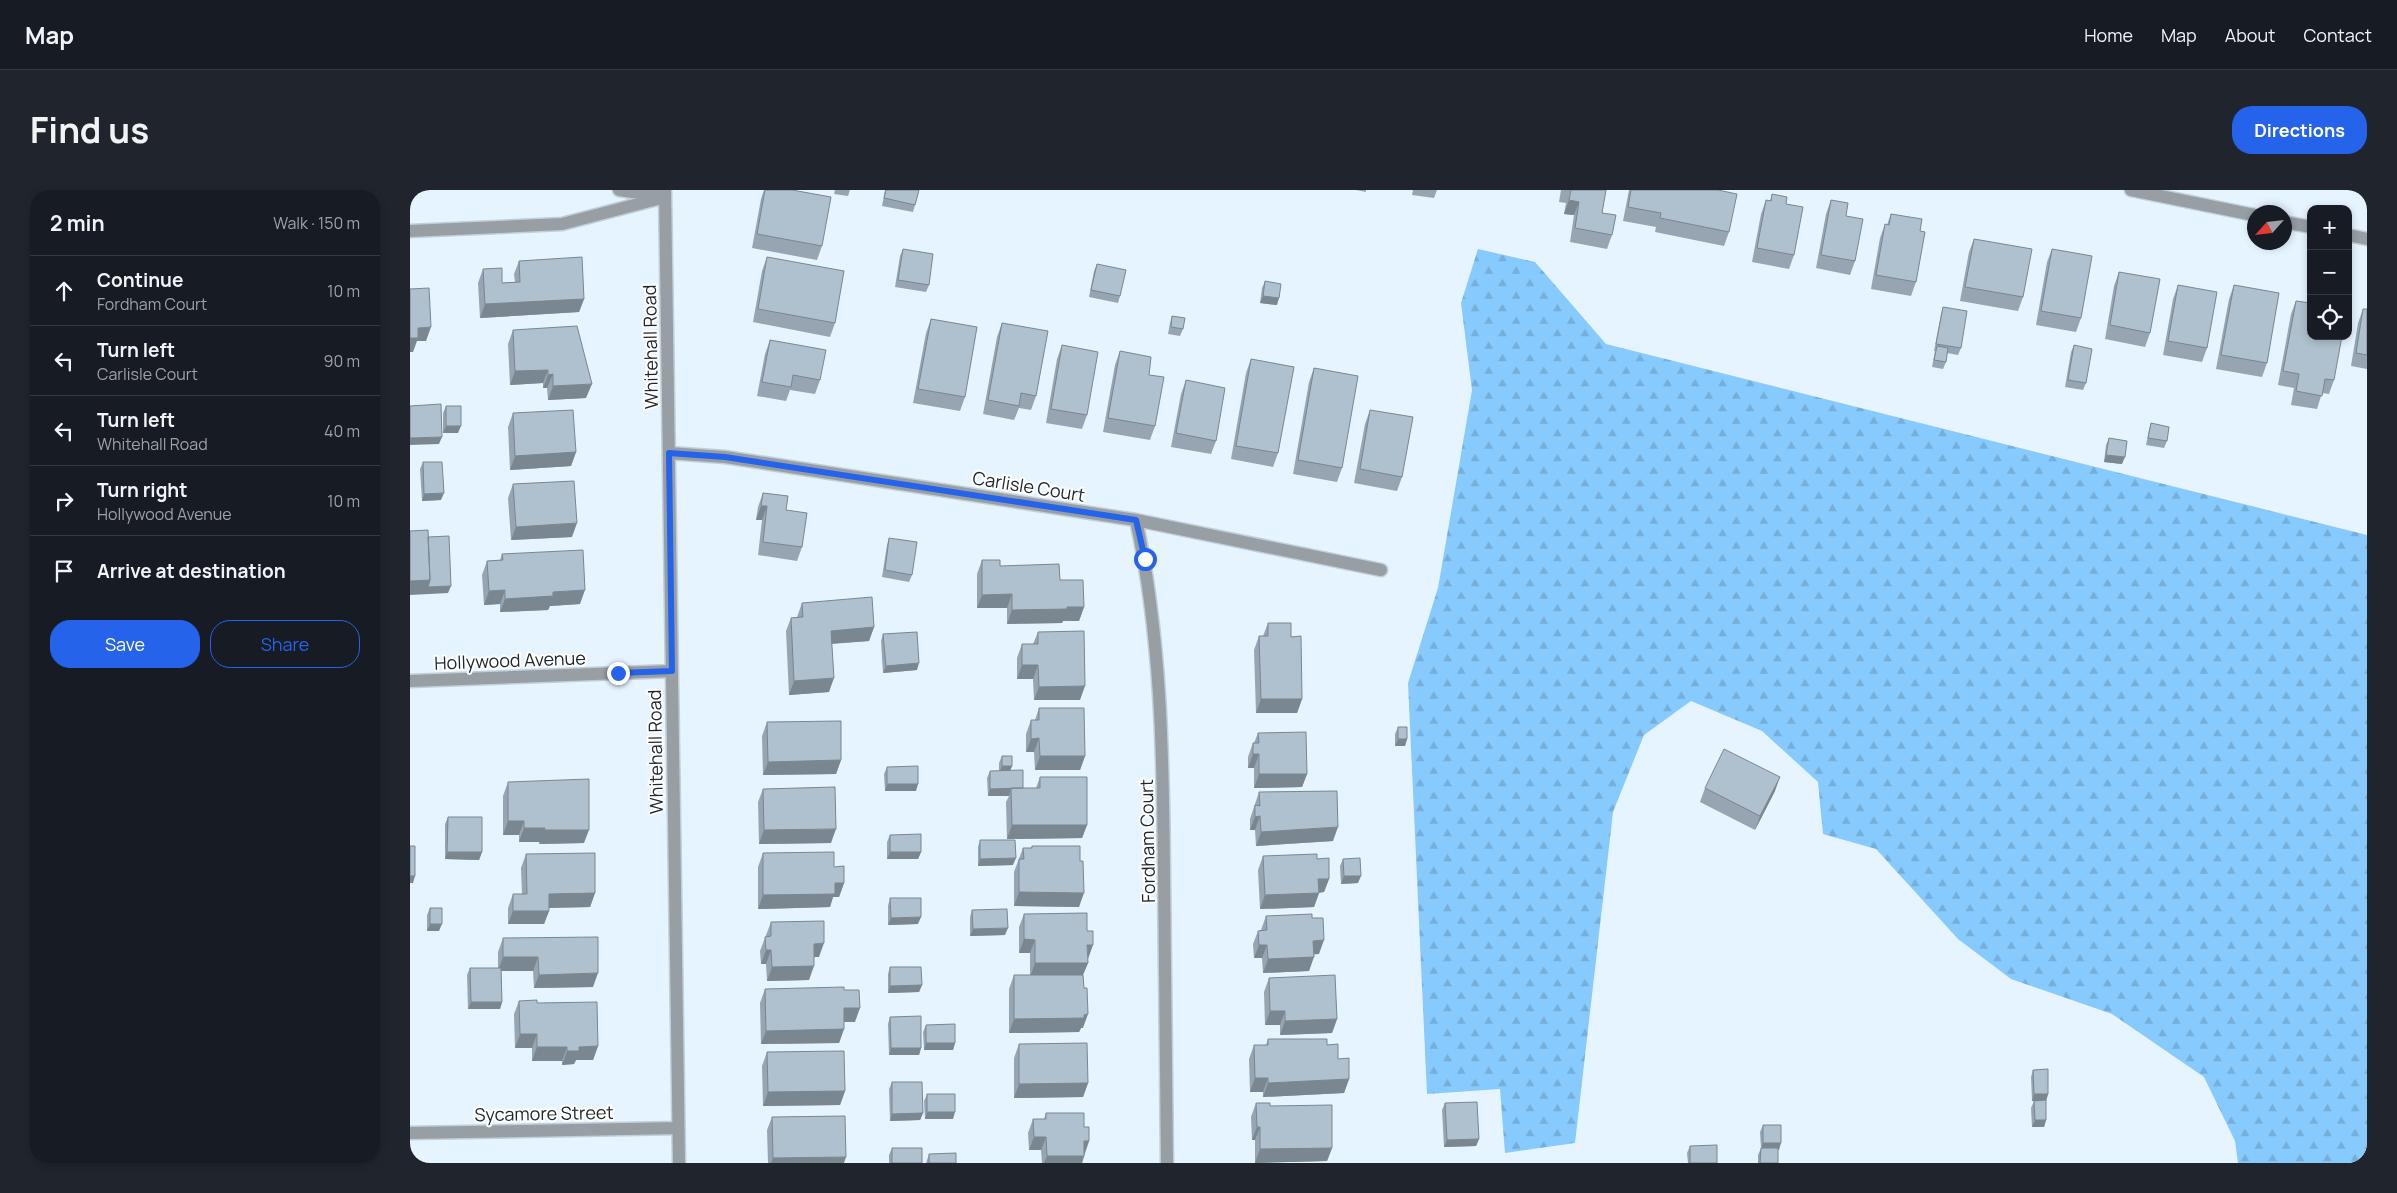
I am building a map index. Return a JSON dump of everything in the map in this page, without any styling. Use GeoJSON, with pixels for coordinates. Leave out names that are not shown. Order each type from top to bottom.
{"type":"FeatureCollection","features":[{"type":"Feature","properties":{"kind":"street"},"geometry":{"type":"LineString","coordinates":[[618,190],[665,194]]}},
{"type":"Feature","properties":{"kind":"street"},"geometry":{"type":"LineString","coordinates":[[2131,190],[2247,215]]}},
{"type":"Feature","properties":{"kind":"street"},"geometry":{"type":"LineString","coordinates":[[410,231],[562,224],[665,194]]}},
{"type":"Feature","properties":{"kind":"street","name":"Whitehall Road"},"geometry":{"type":"LineString","coordinates":[[665,194],[679,1163]]}},
{"type":"Feature","properties":{"kind":"street"},"geometry":{"type":"LineString","coordinates":[[2292,223],[2307,226]]}},
{"type":"Feature","properties":{"kind":"street"},"geometry":{"type":"LineString","coordinates":[[2352,236],[2367,239]]}},
{"type":"Feature","properties":{"kind":"street","name":"Carlisle Court"},"geometry":{"type":"LineString","coordinates":[[669,453],[725,457],[1136,520],[1381,570]]}},
{"type":"Feature","properties":{"kind":"street","name":"Fordham Court"},"geometry":{"type":"LineString","coordinates":[[1136,520],[1145,559],[1156,641],[1163,760],[1167,1163]]}},
{"type":"Feature","properties":{"kind":"street","name":"Hollywood Avenue"},"geometry":{"type":"LineString","coordinates":[[410,682],[672,671]]}},
{"type":"Feature","properties":{"kind":"street","name":"Sycamore Street"},"geometry":{"type":"LineString","coordinates":[[410,1133],[678,1128]]}},
{"type":"Feature","properties":{"kind":"green space"},"geometry":{"type":"Polygon","coordinates":[[[1478,249],[1535,262],[1606,344],[2367,535],[2367,1163],[2238,1163],[2235,1141],[2204,1077],[2112,1014],[2011,979],[1958,939],[1876,849],[1823,834],[1818,782],[1762,731],[1691,701],[1644,735],[1613,812],[1575,1143],[1505,1153],[1500,1089],[1427,1094],[1408,683],[1438,588],[1472,390],[1461,303],[1478,249]]]}},
{"type":"Feature","properties":{"kind":"building"},"geometry":{"type":"Polygon","coordinates":[[[765,190],[792,190],[831,197],[822,246],[757,234],[765,190]]]}},
{"type":"Feature","properties":{"kind":"building"},"geometry":{"type":"Polygon","coordinates":[[[886,190],[919,190],[915,205],[884,198],[886,190]]]}},
{"type":"Feature","properties":{"kind":"building"},"geometry":{"type":"Polygon","coordinates":[[[1571,190],[1606,190],[1602,213],[1616,215],[1612,235],[1575,228],[1579,202],[1569,200],[1571,190]]]}},
{"type":"Feature","properties":{"kind":"building"},"geometry":{"type":"Polygon","coordinates":[[[1631,190],[1718,190],[1737,194],[1729,232],[1660,218],[1661,213],[1628,207],[1631,190]]]}},
{"type":"Feature","properties":{"kind":"building"},"geometry":{"type":"Polygon","coordinates":[[[1772,194],[1787,197],[1786,204],[1803,207],[1794,255],[1757,248],[1766,200],[1771,201],[1772,194]]]}},
{"type":"Feature","properties":{"kind":"building"},"geometry":{"type":"Polygon","coordinates":[[[1831,200],[1848,203],[1846,216],[1863,219],[1855,261],[1821,255],[1831,200]]]}},
{"type":"Feature","properties":{"kind":"building"},"geometry":{"type":"Polygon","coordinates":[[[1891,214],[1922,219],[1920,231],[1925,232],[1916,282],[1876,275],[1885,224],[1889,225],[1891,214]]]}},
{"type":"Feature","properties":{"kind":"building"},"geometry":{"type":"Polygon","coordinates":[[[1974,239],[2032,249],[2023,297],[1965,287],[1974,239]]]}},
{"type":"Feature","properties":{"kind":"building"},"geometry":{"type":"Polygon","coordinates":[[[903,249],[933,254],[929,285],[898,280],[903,249]]]}},
{"type":"Feature","properties":{"kind":"building"},"geometry":{"type":"Polygon","coordinates":[[[2052,249],[2092,256],[2081,318],[2041,311],[2052,249]]]}},
{"type":"Feature","properties":{"kind":"building"},"geometry":{"type":"Polygon","coordinates":[[[582,257],[584,299],[485,304],[483,269],[502,268],[502,283],[520,282],[519,261],[582,257]]]}},
{"type":"Feature","properties":{"kind":"building"},"geometry":{"type":"Polygon","coordinates":[[[767,257],[844,271],[835,323],[758,309],[767,257]]]}},
{"type":"Feature","properties":{"kind":"building"},"geometry":{"type":"Polygon","coordinates":[[[1097,264],[1126,270],[1120,296],[1091,290],[1097,264]]]}},
{"type":"Feature","properties":{"kind":"building"},"geometry":{"type":"Polygon","coordinates":[[[2119,272],[2160,279],[2150,333],[2110,325],[2119,272]]]}},
{"type":"Feature","properties":{"kind":"building"},"geometry":{"type":"Polygon","coordinates":[[[1265,281],[1281,284],[1279,298],[1263,296],[1265,281]]]}},
{"type":"Feature","properties":{"kind":"building"},"geometry":{"type":"Polygon","coordinates":[[[2178,285],[2217,292],[2207,348],[2168,341],[2178,285]]]}},
{"type":"Feature","properties":{"kind":"building"},"geometry":{"type":"Polygon","coordinates":[[[2234,285],[2279,293],[2267,363],[2221,355],[2234,285]]]}},
{"type":"Feature","properties":{"kind":"building"},"geometry":{"type":"Polygon","coordinates":[[[429,288],[431,327],[418,328],[418,338],[410,338],[410,289],[429,288]]]}},
{"type":"Feature","properties":{"kind":"building"},"geometry":{"type":"Polygon","coordinates":[[[2296,301],[2307,302],[2307,340],[2341,340],[2334,380],[2325,379],[2322,396],[2296,391],[2299,374],[2283,371],[2296,301]]]}},
{"type":"Feature","properties":{"kind":"building"},"geometry":{"type":"Polygon","coordinates":[[[1943,307],[1967,311],[1961,348],[1936,344],[1943,307]]]}},
{"type":"Feature","properties":{"kind":"building"},"geometry":{"type":"Polygon","coordinates":[[[2363,309],[2367,309],[2367,355],[2356,353],[2363,309]]]}},
{"type":"Feature","properties":{"kind":"building"},"geometry":{"type":"Polygon","coordinates":[[[1172,316],[1185,318],[1183,329],[1171,327],[1172,316]]]}},
{"type":"Feature","properties":{"kind":"building"},"geometry":{"type":"Polygon","coordinates":[[[931,319],[977,327],[965,397],[918,389],[931,319]]]}},
{"type":"Feature","properties":{"kind":"building"},"geometry":{"type":"Polygon","coordinates":[[[1002,323],[1048,331],[1036,396],[1021,393],[1019,406],[988,400],[1002,323]]]}},
{"type":"Feature","properties":{"kind":"building"},"geometry":{"type":"Polygon","coordinates":[[[577,326],[592,384],[553,386],[553,374],[548,375],[548,370],[515,371],[513,330],[577,326]]]}},
{"type":"Feature","properties":{"kind":"building"},"geometry":{"type":"Polygon","coordinates":[[[770,340],[826,350],[820,380],[793,375],[791,387],[762,382],[770,340]]]}},
{"type":"Feature","properties":{"kind":"building"},"geometry":{"type":"Polygon","coordinates":[[[1062,345],[1098,352],[1087,415],[1051,409],[1062,345]]]}},
{"type":"Feature","properties":{"kind":"building"},"geometry":{"type":"Polygon","coordinates":[[[2074,345],[2092,349],[2086,383],[2068,380],[2074,345]]]}},
{"type":"Feature","properties":{"kind":"building"},"geometry":{"type":"Polygon","coordinates":[[[1937,346],[1948,348],[1946,362],[1934,360],[1937,346]]]}},
{"type":"Feature","properties":{"kind":"building"},"geometry":{"type":"Polygon","coordinates":[[[1120,351],[1151,357],[1149,375],[1164,377],[1155,426],[1108,418],[1120,351]]]}},
{"type":"Feature","properties":{"kind":"building"},"geometry":{"type":"Polygon","coordinates":[[[1251,359],[1294,367],[1278,453],[1236,446],[1251,359]]]}},
{"type":"Feature","properties":{"kind":"building"},"geometry":{"type":"Polygon","coordinates":[[[1314,368],[1358,376],[1342,468],[1298,460],[1314,368]]]}},
{"type":"Feature","properties":{"kind":"building"},"geometry":{"type":"Polygon","coordinates":[[[1186,380],[1225,388],[1216,441],[1176,433],[1186,380]]]}},
{"type":"Feature","properties":{"kind":"building"},"geometry":{"type":"Polygon","coordinates":[[[441,404],[442,437],[410,438],[410,406],[441,404]]]}},
{"type":"Feature","properties":{"kind":"building"},"geometry":{"type":"Polygon","coordinates":[[[446,406],[461,406],[461,426],[446,426],[446,406]]]}},
{"type":"Feature","properties":{"kind":"building"},"geometry":{"type":"Polygon","coordinates":[[[573,410],[576,452],[515,456],[513,413],[573,410]]]}},
{"type":"Feature","properties":{"kind":"building"},"geometry":{"type":"Polygon","coordinates":[[[1370,410],[1413,417],[1402,477],[1360,469],[1370,410]]]}},
{"type":"Feature","properties":{"kind":"building"},"geometry":{"type":"Polygon","coordinates":[[[2151,423],[2169,427],[2167,441],[2148,438],[2151,423]]]}},
{"type":"Feature","properties":{"kind":"building"},"geometry":{"type":"Polygon","coordinates":[[[2109,438],[2127,441],[2125,457],[2106,455],[2109,438]]]}},
{"type":"Feature","properties":{"kind":"building"},"geometry":{"type":"Polygon","coordinates":[[[423,462],[442,462],[444,493],[424,494],[423,462]]]}},
{"type":"Feature","properties":{"kind":"building"},"geometry":{"type":"Polygon","coordinates":[[[574,481],[577,523],[516,527],[513,484],[574,481]]]}},
{"type":"Feature","properties":{"kind":"building"},"geometry":{"type":"Polygon","coordinates":[[[763,493],[788,496],[786,510],[807,513],[802,547],[763,542],[767,506],[761,506],[763,493]]]}},
{"type":"Feature","properties":{"kind":"building"},"geometry":{"type":"Polygon","coordinates":[[[428,530],[430,580],[410,581],[410,531],[428,530]]]}},
{"type":"Feature","properties":{"kind":"building"},"geometry":{"type":"Polygon","coordinates":[[[449,536],[451,586],[428,587],[430,580],[428,537],[449,536]]]}},
{"type":"Feature","properties":{"kind":"building"},"geometry":{"type":"Polygon","coordinates":[[[889,538],[917,542],[912,575],[885,570],[889,538]]]}},
{"type":"Feature","properties":{"kind":"building"},"geometry":{"type":"Polygon","coordinates":[[[583,550],[585,590],[553,592],[553,596],[505,599],[505,590],[489,591],[487,561],[503,560],[502,554],[583,550]]]}},
{"type":"Feature","properties":{"kind":"building"},"geometry":{"type":"Polygon","coordinates":[[[982,560],[1000,560],[1000,566],[1059,564],[1060,580],[1083,580],[1084,607],[1012,610],[1012,594],[982,595],[982,560]]]}},
{"type":"Feature","properties":{"kind":"building"},"geometry":{"type":"Polygon","coordinates":[[[872,597],[874,627],[831,631],[834,678],[794,681],[791,618],[803,617],[802,603],[872,597]]]}},
{"type":"Feature","properties":{"kind":"building"},"geometry":{"type":"Polygon","coordinates":[[[1268,623],[1291,623],[1291,637],[1301,636],[1302,699],[1261,699],[1259,636],[1268,636],[1268,623]]]}},
{"type":"Feature","properties":{"kind":"building"},"geometry":{"type":"Polygon","coordinates":[[[1084,631],[1085,686],[1039,687],[1038,665],[1022,665],[1022,644],[1038,644],[1038,632],[1084,631]]]}},
{"type":"Feature","properties":{"kind":"building"},"geometry":{"type":"Polygon","coordinates":[[[917,632],[919,663],[886,666],[883,634],[917,632]]]}},
{"type":"Feature","properties":{"kind":"building"},"geometry":{"type":"Polygon","coordinates":[[[1039,708],[1084,708],[1085,756],[1040,756],[1039,738],[1031,739],[1031,720],[1039,720],[1039,708]]]}},
{"type":"Feature","properties":{"kind":"building"},"geometry":{"type":"Polygon","coordinates":[[[841,721],[841,760],[768,762],[767,722],[841,721]]]}},
{"type":"Feature","properties":{"kind":"building"},"geometry":{"type":"Polygon","coordinates":[[[1398,727],[1407,727],[1407,739],[1398,739],[1398,727]]]}},
{"type":"Feature","properties":{"kind":"building"},"geometry":{"type":"Polygon","coordinates":[[[1306,732],[1307,774],[1259,774],[1259,754],[1253,754],[1253,743],[1259,743],[1258,733],[1306,732]]]}},
{"type":"Feature","properties":{"kind":"building"},"geometry":{"type":"Polygon","coordinates":[[[1724,749],[1780,777],[1760,816],[1705,788],[1724,749]]]}},
{"type":"Feature","properties":{"kind":"building"},"geometry":{"type":"Polygon","coordinates":[[[1002,756],[1012,756],[1012,766],[1002,766],[1002,756]]]}},
{"type":"Feature","properties":{"kind":"building"},"geometry":{"type":"Polygon","coordinates":[[[918,766],[918,784],[887,784],[887,767],[918,766]]]}},
{"type":"Feature","properties":{"kind":"building"},"geometry":{"type":"Polygon","coordinates":[[[1023,770],[1023,788],[990,789],[990,771],[1023,770]]]}},
{"type":"Feature","properties":{"kind":"building"},"geometry":{"type":"Polygon","coordinates":[[[1040,777],[1087,777],[1087,825],[1012,825],[1011,788],[1040,788],[1040,777]]]}},
{"type":"Feature","properties":{"kind":"building"},"geometry":{"type":"Polygon","coordinates":[[[589,779],[589,830],[524,828],[524,821],[508,821],[508,782],[589,779]]]}},
{"type":"Feature","properties":{"kind":"building"},"geometry":{"type":"Polygon","coordinates":[[[835,787],[836,829],[764,830],[763,789],[835,787]]]}},
{"type":"Feature","properties":{"kind":"building"},"geometry":{"type":"Polygon","coordinates":[[[1337,791],[1338,827],[1261,832],[1260,816],[1255,817],[1255,805],[1260,806],[1259,792],[1337,791]]]}},
{"type":"Feature","properties":{"kind":"building"},"geometry":{"type":"Polygon","coordinates":[[[448,817],[482,817],[482,852],[447,852],[448,817]]]}},
{"type":"Feature","properties":{"kind":"building"},"geometry":{"type":"Polygon","coordinates":[[[921,834],[921,852],[890,852],[890,835],[921,834]]]}},
{"type":"Feature","properties":{"kind":"building"},"geometry":{"type":"Polygon","coordinates":[[[980,840],[1015,840],[1016,858],[980,859],[980,840]]]}},
{"type":"Feature","properties":{"kind":"building"},"geometry":{"type":"Polygon","coordinates":[[[410,846],[415,846],[415,876],[410,876],[410,846]]]}},
{"type":"Feature","properties":{"kind":"building"},"geometry":{"type":"Polygon","coordinates":[[[1032,846],[1080,846],[1080,861],[1083,861],[1084,893],[1019,892],[1019,859],[1024,859],[1023,848],[1032,848],[1032,846]]]}},
{"type":"Feature","properties":{"kind":"building"},"geometry":{"type":"Polygon","coordinates":[[[834,852],[834,867],[844,866],[844,883],[835,883],[835,894],[763,895],[763,853],[834,852]]]}},
{"type":"Feature","properties":{"kind":"building"},"geometry":{"type":"Polygon","coordinates":[[[595,853],[595,893],[549,894],[549,911],[513,911],[513,894],[527,894],[526,854],[595,853]]]}},
{"type":"Feature","properties":{"kind":"building"},"geometry":{"type":"Polygon","coordinates":[[[1317,854],[1317,859],[1329,858],[1329,879],[1318,879],[1319,893],[1265,895],[1263,856],[1317,854]]]}},
{"type":"Feature","properties":{"kind":"building"},"geometry":{"type":"Polygon","coordinates":[[[1360,858],[1361,876],[1344,876],[1343,859],[1360,858]]]}},
{"type":"Feature","properties":{"kind":"building"},"geometry":{"type":"Polygon","coordinates":[[[890,898],[921,898],[921,917],[891,918],[890,898]]]}},
{"type":"Feature","properties":{"kind":"building"},"geometry":{"type":"Polygon","coordinates":[[[430,908],[442,908],[442,924],[430,924],[430,908]]]}},
{"type":"Feature","properties":{"kind":"building"},"geometry":{"type":"Polygon","coordinates":[[[1007,909],[1008,928],[973,929],[972,910],[1007,909]]]}},
{"type":"Feature","properties":{"kind":"building"},"geometry":{"type":"Polygon","coordinates":[[[1087,913],[1087,931],[1093,931],[1093,945],[1087,945],[1088,963],[1035,963],[1035,940],[1024,939],[1024,914],[1087,913]]]}},
{"type":"Feature","properties":{"kind":"building"},"geometry":{"type":"Polygon","coordinates":[[[1312,914],[1312,918],[1323,918],[1324,940],[1313,941],[1314,957],[1268,959],[1267,945],[1259,945],[1258,931],[1267,930],[1266,916],[1312,914]]]}},
{"type":"Feature","properties":{"kind":"building"},"geometry":{"type":"Polygon","coordinates":[[[824,921],[824,943],[814,944],[814,966],[772,967],[771,950],[766,950],[765,937],[771,936],[771,922],[824,921]]]}},
{"type":"Feature","properties":{"kind":"building"},"geometry":{"type":"Polygon","coordinates":[[[598,937],[598,973],[539,975],[538,957],[503,957],[503,938],[598,937]]]}},
{"type":"Feature","properties":{"kind":"building"},"geometry":{"type":"Polygon","coordinates":[[[890,967],[921,967],[922,985],[890,986],[890,967]]]}},
{"type":"Feature","properties":{"kind":"building"},"geometry":{"type":"Polygon","coordinates":[[[470,968],[501,968],[502,1002],[471,1002],[470,968]]]}},
{"type":"Feature","properties":{"kind":"building"},"geometry":{"type":"Polygon","coordinates":[[[1014,975],[1083,975],[1084,988],[1087,988],[1088,1014],[1084,1015],[1084,1018],[1014,1019],[1014,975]]]}},
{"type":"Feature","properties":{"kind":"building"},"geometry":{"type":"Polygon","coordinates":[[[1335,975],[1337,1019],[1285,1021],[1285,1011],[1270,1011],[1269,978],[1335,975]]]}},
{"type":"Feature","properties":{"kind":"building"},"geometry":{"type":"Polygon","coordinates":[[[844,987],[844,990],[859,990],[860,1008],[844,1008],[844,1029],[766,1031],[765,989],[844,987]]]}},
{"type":"Feature","properties":{"kind":"building"},"geometry":{"type":"Polygon","coordinates":[[[537,1000],[537,1003],[597,1002],[598,1046],[579,1047],[579,1051],[567,1051],[567,1047],[537,1047],[537,1034],[520,1034],[519,1001],[537,1000]]]}},
{"type":"Feature","properties":{"kind":"building"},"geometry":{"type":"Polygon","coordinates":[[[921,1016],[921,1048],[891,1048],[890,1017],[921,1016]]]}},
{"type":"Feature","properties":{"kind":"building"},"geometry":{"type":"Polygon","coordinates":[[[955,1024],[955,1043],[926,1043],[926,1025],[955,1024]]]}},
{"type":"Feature","properties":{"kind":"building"},"geometry":{"type":"Polygon","coordinates":[[[1268,1039],[1327,1039],[1327,1045],[1338,1044],[1338,1059],[1349,1058],[1349,1079],[1268,1083],[1268,1078],[1255,1078],[1254,1045],[1268,1045],[1268,1039]]]}},
{"type":"Feature","properties":{"kind":"building"},"geometry":{"type":"Polygon","coordinates":[[[1087,1043],[1088,1083],[1019,1084],[1019,1044],[1087,1043]]]}},
{"type":"Feature","properties":{"kind":"building"},"geometry":{"type":"Polygon","coordinates":[[[844,1051],[845,1091],[768,1092],[767,1052],[844,1051]]]}},
{"type":"Feature","properties":{"kind":"building"},"geometry":{"type":"Polygon","coordinates":[[[2048,1069],[2048,1094],[2034,1094],[2033,1070],[2048,1069]]]}},
{"type":"Feature","properties":{"kind":"building"},"geometry":{"type":"Polygon","coordinates":[[[892,1082],[922,1082],[923,1113],[892,1114],[892,1082]]]}},
{"type":"Feature","properties":{"kind":"building"},"geometry":{"type":"Polygon","coordinates":[[[927,1094],[955,1094],[955,1112],[927,1112],[927,1094]]]}},
{"type":"Feature","properties":{"kind":"building"},"geometry":{"type":"Polygon","coordinates":[[[2046,1100],[2046,1120],[2035,1120],[2034,1101],[2046,1100]]]}},
{"type":"Feature","properties":{"kind":"building"},"geometry":{"type":"Polygon","coordinates":[[[1477,1102],[1479,1139],[1447,1140],[1445,1103],[1477,1102]]]}},
{"type":"Feature","properties":{"kind":"building"},"geometry":{"type":"Polygon","coordinates":[[[1256,1103],[1270,1103],[1270,1106],[1332,1105],[1332,1148],[1260,1149],[1260,1127],[1257,1127],[1256,1103]]]}},
{"type":"Feature","properties":{"kind":"building"},"geometry":{"type":"Polygon","coordinates":[[[1046,1113],[1084,1113],[1084,1127],[1089,1127],[1089,1141],[1084,1141],[1084,1156],[1047,1156],[1046,1137],[1034,1137],[1033,1119],[1046,1119],[1046,1113]]]}},
{"type":"Feature","properties":{"kind":"building"},"geometry":{"type":"Polygon","coordinates":[[[845,1116],[846,1157],[773,1158],[772,1117],[845,1116]]]}},
{"type":"Feature","properties":{"kind":"building"},"geometry":{"type":"Polygon","coordinates":[[[1763,1125],[1781,1125],[1781,1143],[1763,1143],[1763,1125]]]}},
{"type":"Feature","properties":{"kind":"building"},"geometry":{"type":"Polygon","coordinates":[[[1717,1145],[1717,1163],[1690,1163],[1690,1146],[1717,1145]]]}},
{"type":"Feature","properties":{"kind":"building"},"geometry":{"type":"Polygon","coordinates":[[[892,1148],[922,1148],[922,1163],[892,1163],[892,1148]]]}},
{"type":"Feature","properties":{"kind":"building"},"geometry":{"type":"Polygon","coordinates":[[[1761,1148],[1778,1148],[1778,1163],[1760,1163],[1761,1148]]]}},
{"type":"Feature","properties":{"kind":"building"},"geometry":{"type":"Polygon","coordinates":[[[956,1153],[956,1163],[929,1163],[929,1154],[956,1153]]]}},
{"type":"Feature","properties":{"kind":"route"},"geometry":{"type":"LineString","coordinates":[[618,673],[672,671],[669,453],[725,457],[1136,520],[1145,559]]}}]}
